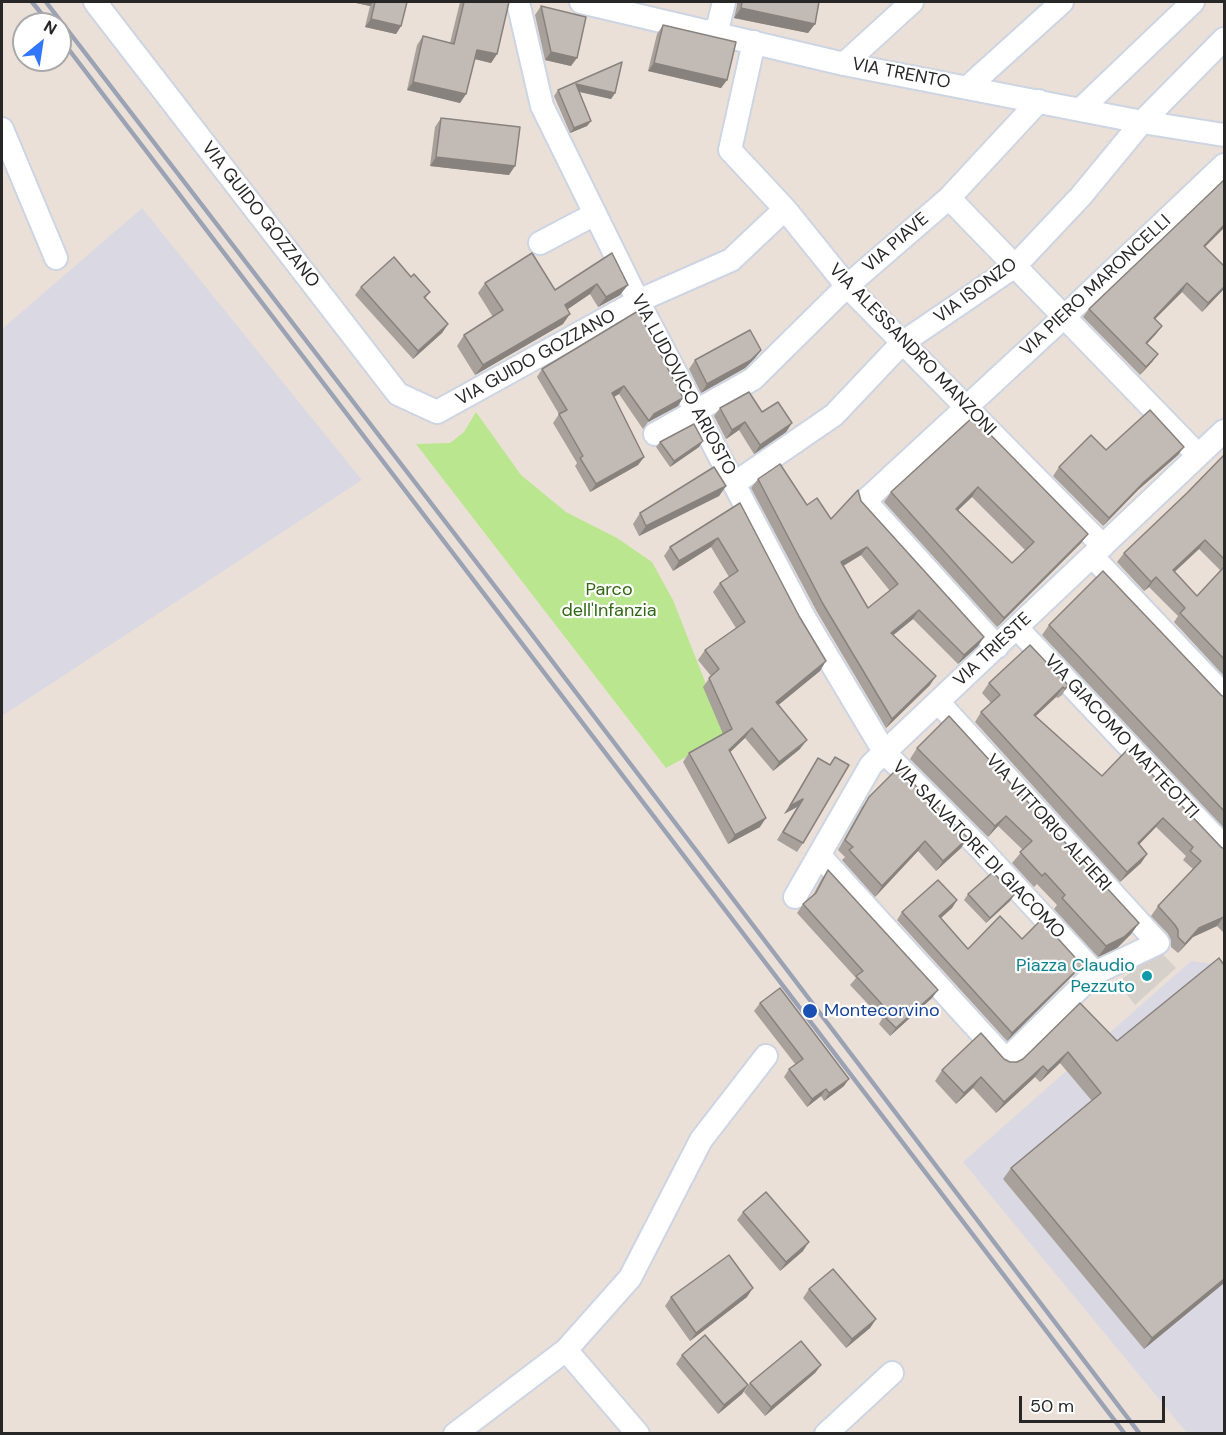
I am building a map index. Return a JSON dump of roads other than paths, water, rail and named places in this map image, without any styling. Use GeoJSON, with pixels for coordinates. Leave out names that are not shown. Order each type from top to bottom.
{"type":"FeatureCollection","features":[{"type":"Feature","properties":{"kind":"street","name":"VIA GUIDO GOZZANO"},"geometry":{"type":"LineString","coordinates":[[95,2],[398,394],[437,412],[638,301],[731,260],[785,209]]}},
{"type":"Feature","properties":{"kind":"street","name":"VIA LUDOVICO ARIOSTO"},"geometry":{"type":"LineString","coordinates":[[518,2],[542,106],[638,301],[805,619],[885,753]]}},
{"type":"Feature","properties":{"kind":"street","name":"VIA TRENTO"},"geometry":{"type":"LineString","coordinates":[[581,2],[844,63],[1142,122],[1224,135]]}},
{"type":"Feature","properties":{"kind":"street"},"geometry":{"type":"LineString","coordinates":[[716,34],[724,2]]}},
{"type":"Feature","properties":{"kind":"street"},"geometry":{"type":"LineString","coordinates":[[844,63],[912,2]]}},
{"type":"Feature","properties":{"kind":"street"},"geometry":{"type":"LineString","coordinates":[[968,87],[1062,2]]}},
{"type":"Feature","properties":{"kind":"street"},"geometry":{"type":"LineString","coordinates":[[1081,109],[1193,2]]}},
{"type":"Feature","properties":{"kind":"street","name":"VIA ISONZO"},"geometry":{"type":"LineString","coordinates":[[735,483],[834,415],[902,343],[1015,266],[1081,196],[1142,122],[1224,39]]}},
{"type":"Feature","properties":{"kind":"street","name":"VIA ALESSANDRO MANZONI"},"geometry":{"type":"LineString","coordinates":[[754,42],[730,150],[785,209],[847,286],[967,406],[1224,695]]}},
{"type":"Feature","properties":{"kind":"street","name":"VIA PIAVE"},"geometry":{"type":"LineString","coordinates":[[655,434],[753,379],[847,286],[949,198],[1039,100]]}},
{"type":"Feature","properties":{"kind":"street"},"geometry":{"type":"LineString","coordinates":[[2,129],[56,258]]}},
{"type":"Feature","properties":{"kind":"street","name":"VIA PIERO MARONCELLI"},"geometry":{"type":"LineString","coordinates":[[997,647],[865,501],[1224,165]]}},
{"type":"Feature","properties":{"kind":"street"},"geometry":{"type":"LineString","coordinates":[[949,198],[1198,455]]}},
{"type":"Feature","properties":{"kind":"street"},"geometry":{"type":"LineString","coordinates":[[540,243],[595,214]]}},
{"type":"Feature","properties":{"kind":"street","name":"VIA TRIESTE"},"geometry":{"type":"LineString","coordinates":[[795,897],[871,765],[1198,455],[1223,436]]}},
{"type":"Feature","properties":{"kind":"street","name":"VIA GIACOMO MATTEOTTI"},"geometry":{"type":"LineString","coordinates":[[1017,628],[1224,847]]}},
{"type":"Feature","properties":{"kind":"street","name":"VIA VITTORIO ALFIERI"},"geometry":{"type":"LineString","coordinates":[[938,702],[1158,943],[1095,973]]}},
{"type":"Feature","properties":{"kind":"street","name":"VIA SALVATORE DI GIACOMO"},"geometry":{"type":"LineString","coordinates":[[885,753],[980,848],[1095,973]]}},
{"type":"Feature","properties":{"kind":"street"},"geometry":{"type":"LineString","coordinates":[[820,856],[1006,1060],[1095,973]]}},
{"type":"Feature","properties":{"kind":"street"},"geometry":{"type":"LineString","coordinates":[[455,1434],[566,1350],[630,1278],[700,1140],[766,1056]]}},
{"type":"Feature","properties":{"kind":"street"},"geometry":{"type":"LineString","coordinates":[[566,1350],[638,1434]]}},
{"type":"Feature","properties":{"kind":"street"},"geometry":{"type":"LineString","coordinates":[[826,1434],[892,1373]]}},
{"type":"Feature","properties":{"kind":"railway"},"geometry":{"type":"LineString","coordinates":[[32,2],[40,12]]}},
{"type":"Feature","properties":{"kind":"railway"},"geometry":{"type":"LineString","coordinates":[[46,2],[530,632],[1140,1434]]}},
{"type":"Feature","properties":{"kind":"railway"},"geometry":{"type":"LineString","coordinates":[[72,54],[1125,1434]]}},
{"type":"Feature","properties":{"kind":"place","name":"Piazza Claudio Pezzuto"},"geometry":{"type":"Point","coordinates":[1147,976]}},
{"type":"Feature","properties":{"kind":"place","name":"Montecorvino"},"geometry":{"type":"Point","coordinates":[810,1011]}},
{"type":"Feature","properties":{"kind":"park label","name":"Parco dell'Infanzia"},"geometry":{"type":"Point","coordinates":[609,600]}}]}
